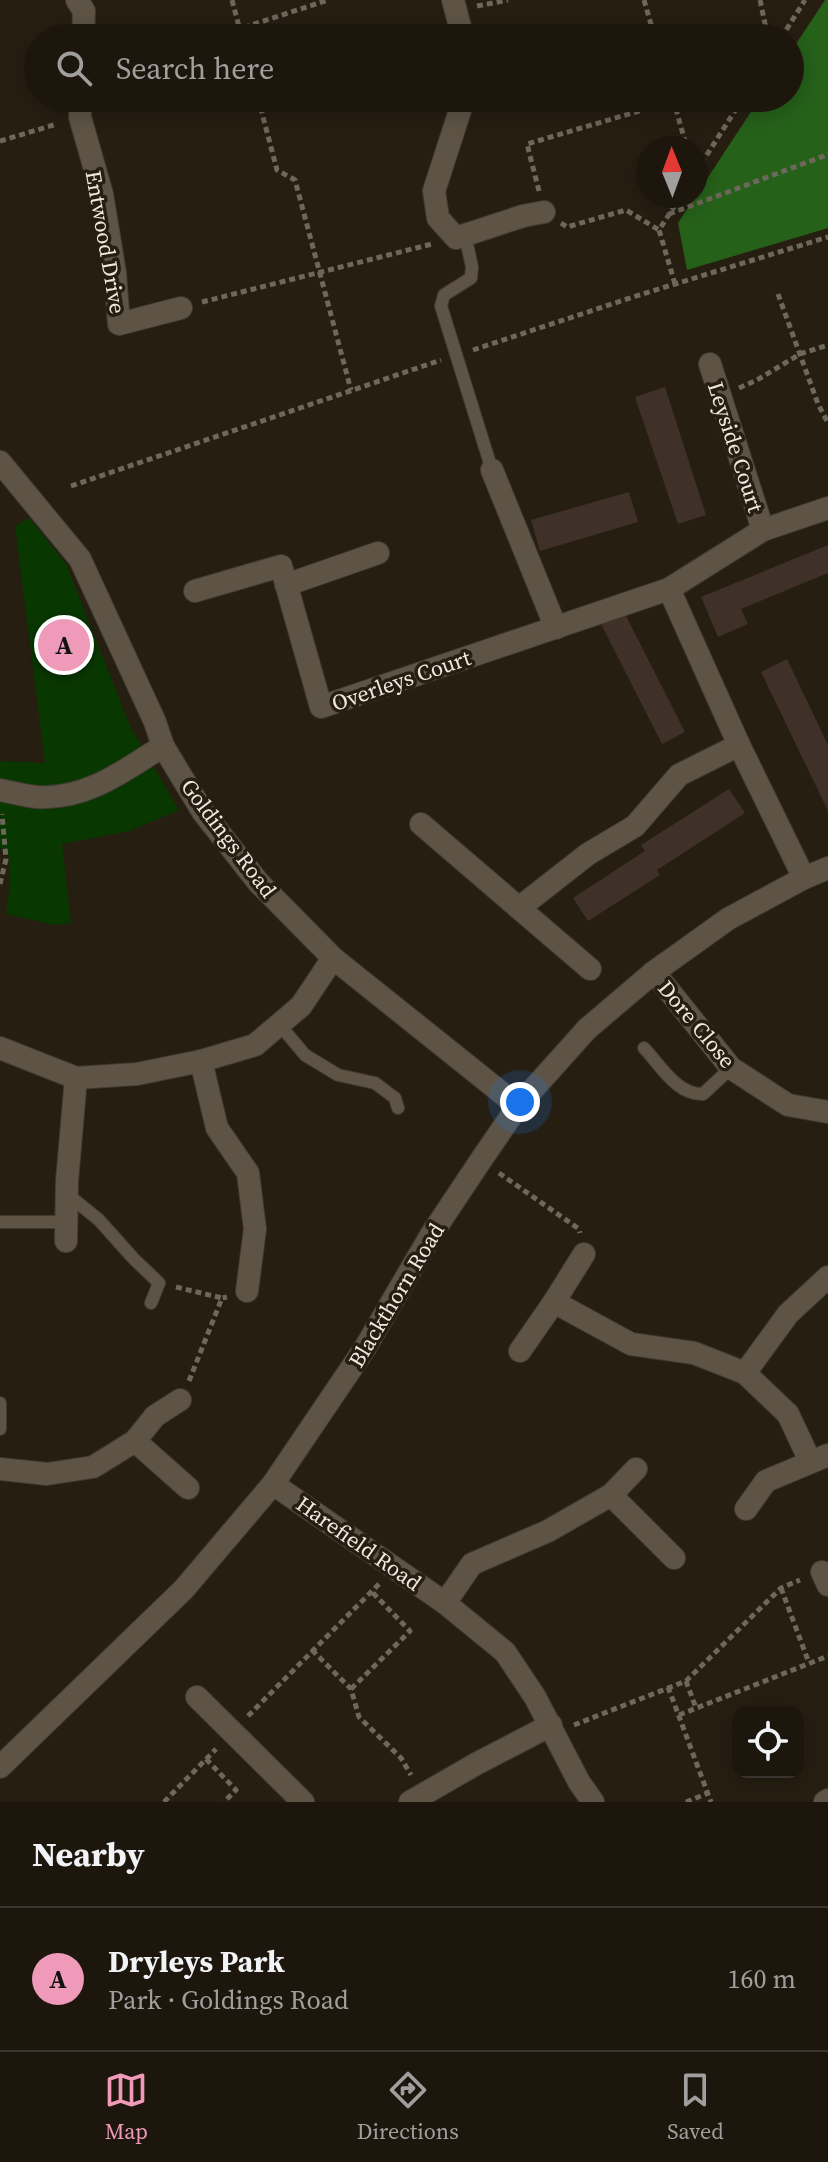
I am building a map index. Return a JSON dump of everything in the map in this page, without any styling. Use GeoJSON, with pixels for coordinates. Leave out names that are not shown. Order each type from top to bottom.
{"type":"FeatureCollection","features":[{"type":"Feature","properties":{"kind":"street"},"geometry":{"type":"LineString","coordinates":[[77,0],[84,11],[84,24]]}},
{"type":"Feature","properties":{"kind":"street"},"geometry":{"type":"LineString","coordinates":[[453,0],[459,24]]}},
{"type":"Feature","properties":{"kind":"street","name":"Entwood Drive"},"geometry":{"type":"LineString","coordinates":[[80,112],[102,194],[115,273],[119,324],[181,308]]}},
{"type":"Feature","properties":{"kind":"street"},"geometry":{"type":"LineString","coordinates":[[459,112],[434,191],[438,218],[460,236],[544,212]]}},
{"type":"Feature","properties":{"kind":"street","name":"Leyside Court"},"geometry":{"type":"LineString","coordinates":[[710,364],[763,530]]}},
{"type":"Feature","properties":{"kind":"street","name":"Goldings Road"},"geometry":{"type":"LineString","coordinates":[[0,462],[80,559],[155,722],[163,746],[203,812],[258,882],[333,958],[518,1106]]}},
{"type":"Feature","properties":{"kind":"street"},"geometry":{"type":"LineString","coordinates":[[492,470],[556,628]]}},
{"type":"Feature","properties":{"kind":"street","name":"Leyside Court"},"geometry":{"type":"LineString","coordinates":[[669,589],[763,530],[828,508]]}},
{"type":"Feature","properties":{"kind":"street"},"geometry":{"type":"LineString","coordinates":[[195,591],[281,566],[286,585],[378,553]]}},
{"type":"Feature","properties":{"kind":"street","name":"Overleys Court"},"geometry":{"type":"LineString","coordinates":[[286,585],[321,707],[669,589]]}},
{"type":"Feature","properties":{"kind":"street"},"geometry":{"type":"LineString","coordinates":[[669,589],[739,745],[804,878]]}},
{"type":"Feature","properties":{"kind":"street"},"geometry":{"type":"LineString","coordinates":[[519,908],[588,854],[635,826],[679,775],[739,745]]}},
{"type":"Feature","properties":{"kind":"street"},"geometry":{"type":"LineString","coordinates":[[0,790],[37,797],[72,795],[109,781],[163,746]]}},
{"type":"Feature","properties":{"kind":"street"},"geometry":{"type":"LineString","coordinates":[[421,824],[590,969]]}},
{"type":"Feature","properties":{"kind":"street","name":"Blackthorn Road"},"geometry":{"type":"LineString","coordinates":[[3,1757],[184,1589],[273,1484],[365,1348],[431,1235],[518,1106],[587,1029],[654,972],[728,919],[828,868]]}},
{"type":"Feature","properties":{"kind":"street"},"geometry":{"type":"LineString","coordinates":[[0,1048],[76,1078],[137,1074],[201,1061],[255,1045],[301,1006],[333,958]]}},
{"type":"Feature","properties":{"kind":"street","name":"Dore Close"},"geometry":{"type":"LineString","coordinates":[[654,972],[731,1068],[788,1105],[828,1112]]}},
{"type":"Feature","properties":{"kind":"street"},"geometry":{"type":"LineString","coordinates":[[201,1061],[217,1128],[248,1173],[255,1229],[247,1291]]}},
{"type":"Feature","properties":{"kind":"street"},"geometry":{"type":"LineString","coordinates":[[66,1232],[76,1078]]}},
{"type":"Feature","properties":{"kind":"street"},"geometry":{"type":"LineString","coordinates":[[520,1351],[584,1254]]}},
{"type":"Feature","properties":{"kind":"street"},"geometry":{"type":"LineString","coordinates":[[745,1373],[788,1314],[828,1277]]}},
{"type":"Feature","properties":{"kind":"street"},"geometry":{"type":"LineString","coordinates":[[554,1302],[631,1344],[694,1353],[745,1373],[788,1414],[819,1458],[766,1481],[746,1509]]}},
{"type":"Feature","properties":{"kind":"street"},"geometry":{"type":"LineString","coordinates":[[0,1469],[47,1474],[93,1467],[135,1441],[155,1416],[180,1400]]}},
{"type":"Feature","properties":{"kind":"street"},"geometry":{"type":"LineString","coordinates":[[135,1441],[188,1488]]}},
{"type":"Feature","properties":{"kind":"street","name":"Harefield Road"},"geometry":{"type":"LineString","coordinates":[[445,1603],[472,1564],[548,1531],[611,1495],[636,1469]]}},
{"type":"Feature","properties":{"kind":"street","name":"Harefield Road"},"geometry":{"type":"LineString","coordinates":[[273,1484],[445,1603],[505,1652],[553,1729],[579,1782],[593,1802]]}},
{"type":"Feature","properties":{"kind":"street"},"geometry":{"type":"LineString","coordinates":[[611,1495],[674,1558]]}},
{"type":"Feature","properties":{"kind":"street"},"geometry":{"type":"LineString","coordinates":[[197,1697],[303,1802]]}},
{"type":"Feature","properties":{"kind":"street"},"geometry":{"type":"LineString","coordinates":[[416,1798],[476,1764],[553,1729]]}},
{"type":"Feature","properties":{"kind":"lane"},"geometry":{"type":"LineString","coordinates":[[460,236],[472,267],[471,278],[444,295],[441,306],[492,470]]}},
{"type":"Feature","properties":{"kind":"lane"},"geometry":{"type":"LineString","coordinates":[[279,1024],[305,1055],[338,1075],[375,1083],[395,1098],[398,1108]]}},
{"type":"Feature","properties":{"kind":"lane"},"geometry":{"type":"LineString","coordinates":[[644,1048],[682,1090],[693,1095],[703,1094],[731,1068]]}},
{"type":"Feature","properties":{"kind":"lane"},"geometry":{"type":"LineString","coordinates":[[67,1194],[99,1220],[159,1283],[151,1303]]}},
{"type":"Feature","properties":{"kind":"lane"},"geometry":{"type":"LineString","coordinates":[[0,1222],[66,1232]]}},
{"type":"Feature","properties":{"kind":"lane"},"geometry":{"type":"LineString","coordinates":[[0,1403],[0,1429]]}},
{"type":"Feature","properties":{"kind":"path"},"geometry":{"type":"LineString","coordinates":[[232,0],[238,24]]}},
{"type":"Feature","properties":{"kind":"path"},"geometry":{"type":"LineString","coordinates":[[253,24],[328,0]]}},
{"type":"Feature","properties":{"kind":"path"},"geometry":{"type":"LineString","coordinates":[[644,0],[651,24]]}},
{"type":"Feature","properties":{"kind":"path"},"geometry":{"type":"LineString","coordinates":[[760,0],[765,24]]}},
{"type":"Feature","properties":{"kind":"path"},"geometry":{"type":"LineString","coordinates":[[790,24],[805,0]]}},
{"type":"Feature","properties":{"kind":"path"},"geometry":{"type":"LineString","coordinates":[[262,112],[277,170],[295,180],[351,390]]}},
{"type":"Feature","properties":{"kind":"path"},"geometry":{"type":"LineString","coordinates":[[633,112],[527,144],[544,212],[567,227],[626,210],[659,230],[675,284]]}},
{"type":"Feature","properties":{"kind":"path"},"geometry":{"type":"LineString","coordinates":[[676,112],[684,136]]}},
{"type":"Feature","properties":{"kind":"path"},"geometry":{"type":"LineString","coordinates":[[708,153],[734,112]]}},
{"type":"Feature","properties":{"kind":"path"},"geometry":{"type":"LineString","coordinates":[[669,214],[828,153]]}},
{"type":"Feature","properties":{"kind":"path"},"geometry":{"type":"LineString","coordinates":[[659,230],[673,208]]}},
{"type":"Feature","properties":{"kind":"path"},"geometry":{"type":"LineString","coordinates":[[181,308],[460,236]]}},
{"type":"Feature","properties":{"kind":"path"},"geometry":{"type":"LineString","coordinates":[[778,294],[818,404],[828,423]]}},
{"type":"Feature","properties":{"kind":"path"},"geometry":{"type":"LineString","coordinates":[[720,396],[757,380],[800,354],[828,345]]}},
{"type":"Feature","properties":{"kind":"path"},"geometry":{"type":"LineString","coordinates":[[0,790],[6,859],[0,884]]}},
{"type":"Feature","properties":{"kind":"path"},"geometry":{"type":"LineString","coordinates":[[481,1160],[579,1229],[584,1254]]}},
{"type":"Feature","properties":{"kind":"path"},"geometry":{"type":"LineString","coordinates":[[159,1283],[222,1298],[247,1291]]}},
{"type":"Feature","properties":{"kind":"path"},"geometry":{"type":"LineString","coordinates":[[180,1400],[222,1298]]}},
{"type":"Feature","properties":{"kind":"path"},"geometry":{"type":"LineString","coordinates":[[164,1802],[395,1568]]}},
{"type":"Feature","properties":{"kind":"path"},"geometry":{"type":"LineString","coordinates":[[553,1729],[686,1681],[781,1588],[825,1578]]}},
{"type":"Feature","properties":{"kind":"path"},"geometry":{"type":"LineString","coordinates":[[781,1588],[809,1663]]}},
{"type":"Feature","properties":{"kind":"path"},"geometry":{"type":"LineString","coordinates":[[351,1689],[410,1631],[372,1592]]}},
{"type":"Feature","properties":{"kind":"path"},"geometry":{"type":"LineString","coordinates":[[312,1650],[351,1689],[359,1717],[401,1758],[416,1798]]}},
{"type":"Feature","properties":{"kind":"path"},"geometry":{"type":"LineString","coordinates":[[679,1715],[828,1656]]}},
{"type":"Feature","properties":{"kind":"path"},"geometry":{"type":"LineString","coordinates":[[686,1681],[696,1708]]}},
{"type":"Feature","properties":{"kind":"path"},"geometry":{"type":"LineString","coordinates":[[668,1687],[711,1802]]}},
{"type":"Feature","properties":{"kind":"path"},"geometry":{"type":"LineString","coordinates":[[206,1759],[236,1790],[224,1802]]}},
{"type":"Feature","properties":{"kind":"path"},"geometry":{"type":"LineString","coordinates":[[686,1802],[708,1793]]}},
{"type":"Feature","properties":{"kind":"green space"},"geometry":{"type":"Polygon","coordinates":[[[828,0],[828,228],[687,270],[678,223],[688,208],[708,208],[708,177],[751,112],[804,112],[804,32],[828,0]]]}},
{"type":"Feature","properties":{"kind":"green space"},"geometry":{"type":"Polygon","coordinates":[[[29,518],[66,564],[130,726],[179,810],[130,831],[62,844],[71,923],[54,925],[6,914],[10,883],[8,851],[0,848],[0,761],[45,763],[15,526],[29,518]]]}},
{"type":"Feature","properties":{"kind":"building"},"geometry":{"type":"Polygon","coordinates":[[[665,387],[706,515],[678,524],[635,397],[665,387]]]}},
{"type":"Feature","properties":{"kind":"building"},"geometry":{"type":"Polygon","coordinates":[[[629,492],[638,522],[540,551],[531,520],[629,492]]]}},
{"type":"Feature","properties":{"kind":"building"},"geometry":{"type":"Polygon","coordinates":[[[828,545],[828,573],[741,609],[748,624],[718,637],[701,597],[828,545]]]}},
{"type":"Feature","properties":{"kind":"building"},"geometry":{"type":"Polygon","coordinates":[[[624,612],[685,732],[662,744],[601,624],[624,612]]]}},
{"type":"Feature","properties":{"kind":"building"},"geometry":{"type":"Polygon","coordinates":[[[787,659],[828,745],[828,811],[761,672],[787,659]]]}},
{"type":"Feature","properties":{"kind":"building"},"geometry":{"type":"Polygon","coordinates":[[[729,789],[745,813],[657,870],[660,875],[588,921],[573,898],[645,851],[641,845],[729,789]]]}},
{"type":"Feature","properties":{"kind":"place","name":"Dryleys Park"},"geometry":{"type":"Point","coordinates":[64,645]}}]}
